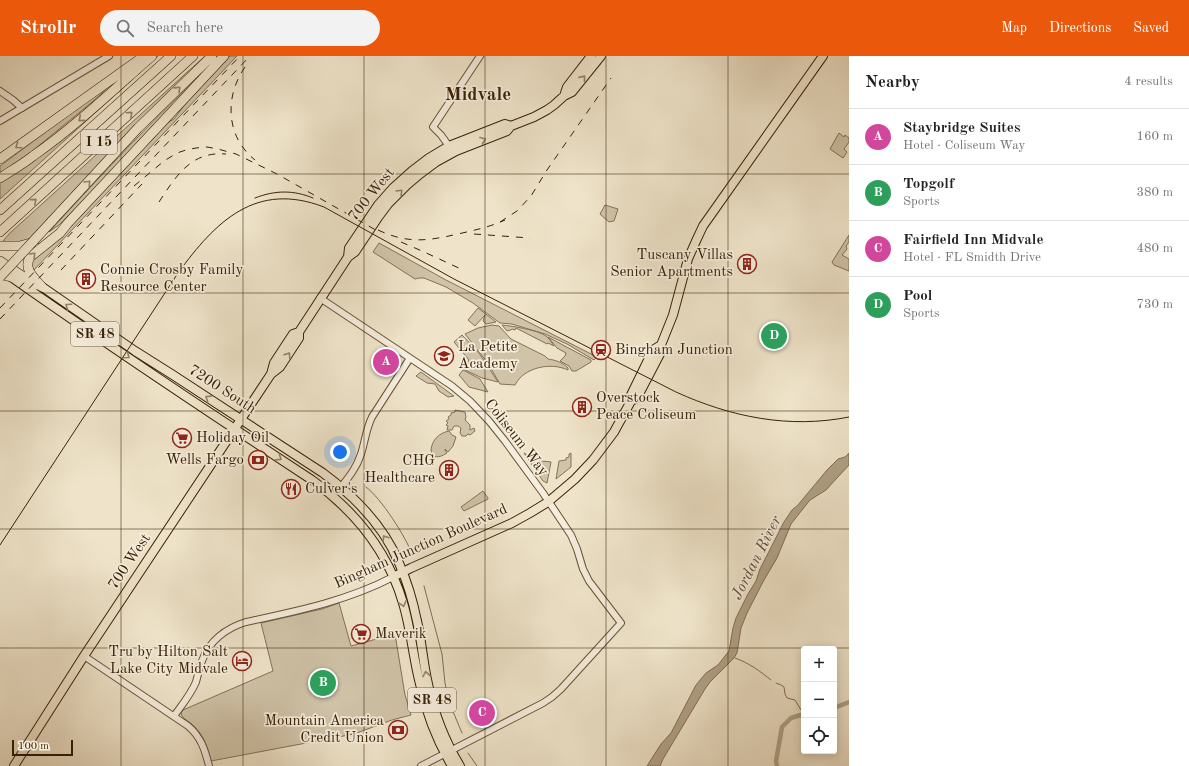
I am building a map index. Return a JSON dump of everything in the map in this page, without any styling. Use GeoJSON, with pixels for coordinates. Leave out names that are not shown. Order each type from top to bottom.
{"type":"FeatureCollection","features":[{"type":"Feature","properties":{"kind":"highway"},"geometry":{"type":"LineString","coordinates":[[0,159],[144,56]]}},
{"type":"Feature","properties":{"kind":"highway"},"geometry":{"type":"LineString","coordinates":[[0,178],[53,141],[103,100],[152,56]]}},
{"type":"Feature","properties":{"kind":"highway","name":"I 15"},"geometry":{"type":"LineString","coordinates":[[0,210],[171,56]]}},
{"type":"Feature","properties":{"kind":"highway","name":"I 15"},"geometry":{"type":"LineString","coordinates":[[2,229],[193,56]]}},
{"type":"Feature","properties":{"kind":"highway"},"geometry":{"type":"LineString","coordinates":[[0,275],[52,222],[143,123],[212,56]]}},
{"type":"Feature","properties":{"kind":"highway"},"geometry":{"type":"LineString","coordinates":[[42,287],[28,270],[27,264],[31,255],[60,233],[224,56]]}},
{"type":"Feature","properties":{"kind":"highway"},"geometry":{"type":"LineString","coordinates":[[0,246],[20,246],[36,242],[68,223]]}},
{"type":"Feature","properties":{"kind":"highway"},"geometry":{"type":"LineString","coordinates":[[0,261],[30,282],[42,287]]}},
{"type":"Feature","properties":{"kind":"highway"},"geometry":{"type":"LineString","coordinates":[[0,275],[11,277]]}},
{"type":"Feature","properties":{"kind":"main road"},"geometry":{"type":"LineString","coordinates":[[564,96],[566,87],[592,56]]}},
{"type":"Feature","properties":{"kind":"main road","name":"700 West"},"geometry":{"type":"LineString","coordinates":[[14,766],[84,656],[271,374],[280,367],[300,338],[299,332],[348,257],[349,248],[393,188],[420,164],[504,124],[511,126],[554,105],[564,96],[572,92],[601,56]]}},
{"type":"Feature","properties":{"kind":"main road","name":"Bingham Junction Boulevard"},"geometry":{"type":"LineString","coordinates":[[393,577],[512,523],[530,513],[548,502],[575,479],[593,460],[614,432],[631,401],[631,395],[653,350],[661,345],[675,309],[688,259],[701,231],[714,210],[801,90],[823,56]]}},
{"type":"Feature","properties":{"kind":"main road","name":"7200 South"},"geometry":{"type":"LineString","coordinates":[[0,256],[135,352],[322,473],[340,487],[362,508],[378,528],[396,556],[403,572]]}},
{"type":"Feature","properties":{"kind":"main road","name":"7200 South"},"geometry":{"type":"LineString","coordinates":[[0,269],[157,378],[312,480],[341,502],[369,534],[380,551],[393,577]]}},
{"type":"Feature","properties":{"kind":"main road","name":"SR 48"},"geometry":{"type":"LineString","coordinates":[[403,572],[418,622],[430,695],[452,766]]}},
{"type":"Feature","properties":{"kind":"main road","name":"SR 48"},"geometry":{"type":"LineString","coordinates":[[393,577],[406,613],[426,707],[433,726],[448,752],[460,766]]}},
{"type":"Feature","properties":{"kind":"street"},"geometry":{"type":"LineString","coordinates":[[0,121],[109,56]]}},
{"type":"Feature","properties":{"kind":"street"},"geometry":{"type":"LineString","coordinates":[[451,149],[441,135],[433,128],[480,56]]}},
{"type":"Feature","properties":{"kind":"street"},"geometry":{"type":"LineString","coordinates":[[0,91],[14,100],[22,108]]}},
{"type":"Feature","properties":{"kind":"street","name":"Coliseum Way"},"geometry":{"type":"LineString","coordinates":[[320,298],[452,386],[481,412],[505,441],[571,535],[589,581],[621,623],[567,683],[552,697],[448,752]]}},
{"type":"Feature","properties":{"kind":"street"},"geometry":{"type":"LineString","coordinates":[[340,487],[353,472],[360,459],[370,420],[410,358]]}},
{"type":"Feature","properties":{"kind":"street","name":"Bingham Junction Boulevard"},"geometry":{"type":"LineString","coordinates":[[174,716],[195,683],[206,652],[213,642],[224,632],[246,622],[323,605],[363,591],[393,577]]}},
{"type":"Feature","properties":{"kind":"street"},"geometry":{"type":"LineString","coordinates":[[84,656],[191,729],[200,739],[205,751],[208,766]]}},
{"type":"Feature","properties":{"kind":"street"},"geometry":{"type":"LineString","coordinates":[[421,766],[448,752]]}},
{"type":"Feature","properties":{"kind":"shaded area"},"geometry":{"type":"Polygon","coordinates":[[[158,56],[0,199],[0,182],[31,162],[107,102],[158,56]]]}},
{"type":"Feature","properties":{"kind":"shaded area"},"geometry":{"type":"Polygon","coordinates":[[[205,56],[207,56],[141,120],[27,241],[3,241],[10,233],[205,56]]]}},
{"type":"Feature","properties":{"kind":"shaded area"},"geometry":{"type":"Polygon","coordinates":[[[220,56],[111,172],[59,225],[49,232],[133,142],[220,56]]]}},
{"type":"Feature","properties":{"kind":"shaded area"},"geometry":{"type":"Polygon","coordinates":[[[230,56],[237,56],[33,271],[31,261],[167,123],[174,119],[186,103],[230,56]]]}},
{"type":"Feature","properties":{"kind":"shaded area"},"geometry":{"type":"Polygon","coordinates":[[[128,71],[31,153],[0,173],[0,166],[128,71]]]}},
{"type":"Feature","properties":{"kind":"shaded area"},"geometry":{"type":"Polygon","coordinates":[[[839,133],[844,137],[845,135],[849,138],[849,142],[844,149],[847,152],[843,158],[830,149],[839,133]]]}},
{"type":"Feature","properties":{"kind":"shaded area"},"geometry":{"type":"Polygon","coordinates":[[[605,205],[618,209],[614,221],[609,222],[600,214],[605,205]]]}},
{"type":"Feature","properties":{"kind":"shaded area"},"geometry":{"type":"Polygon","coordinates":[[[849,235],[849,242],[846,246],[847,249],[842,255],[849,259],[849,271],[834,265],[832,262],[849,235]]]}},
{"type":"Feature","properties":{"kind":"shaded area"},"geometry":{"type":"Polygon","coordinates":[[[379,243],[446,280],[597,357],[594,360],[567,344],[545,334],[512,324],[500,323],[473,303],[446,287],[424,278],[415,279],[373,252],[379,243]]]}},
{"type":"Feature","properties":{"kind":"shaded area"},"geometry":{"type":"Polygon","coordinates":[[[478,308],[496,322],[486,324],[483,321],[485,315],[475,326],[468,320],[478,308]]]}},
{"type":"Feature","properties":{"kind":"shaded area"},"geometry":{"type":"Polygon","coordinates":[[[492,325],[499,326],[511,339],[545,356],[548,359],[561,363],[568,368],[568,370],[554,366],[546,366],[531,370],[519,379],[515,385],[500,384],[487,362],[465,334],[478,328],[492,325]]]}},
{"type":"Feature","properties":{"kind":"shaded area"},"geometry":{"type":"Polygon","coordinates":[[[502,325],[525,329],[542,334],[548,338],[554,346],[516,328],[515,330],[512,329],[507,331],[502,325]]]}},
{"type":"Feature","properties":{"kind":"shaded area"},"geometry":{"type":"Polygon","coordinates":[[[462,335],[479,353],[498,382],[482,378],[463,369],[469,360],[454,342],[462,335]]]}},
{"type":"Feature","properties":{"kind":"shaded area"},"geometry":{"type":"Polygon","coordinates":[[[548,337],[591,360],[591,362],[576,371],[572,371],[569,366],[560,361],[566,353],[557,348],[548,337]]]}},
{"type":"Feature","properties":{"kind":"shaded area"},"geometry":{"type":"Polygon","coordinates":[[[463,370],[480,379],[488,392],[469,387],[459,375],[463,370]]]}},
{"type":"Feature","properties":{"kind":"shaded area"},"geometry":{"type":"Polygon","coordinates":[[[421,372],[454,396],[448,397],[439,391],[435,384],[427,383],[416,376],[421,372]]]}},
{"type":"Feature","properties":{"kind":"shaded area"},"geometry":{"type":"Polygon","coordinates":[[[455,410],[465,412],[465,420],[470,425],[470,430],[474,428],[475,431],[470,435],[468,434],[466,436],[462,436],[460,433],[461,428],[458,426],[454,426],[452,430],[447,430],[448,426],[446,425],[448,423],[446,421],[449,419],[448,417],[451,413],[455,412],[455,410]]]}},
{"type":"Feature","properties":{"kind":"shaded area"},"geometry":{"type":"Polygon","coordinates":[[[449,431],[456,437],[453,446],[448,452],[445,449],[447,453],[443,455],[438,457],[433,456],[431,450],[434,440],[442,433],[449,431]]]}},
{"type":"Feature","properties":{"kind":"shaded area"},"geometry":{"type":"Polygon","coordinates":[[[524,453],[531,458],[551,462],[547,483],[543,481],[524,453]]]}},
{"type":"Feature","properties":{"kind":"shaded area"},"geometry":{"type":"Polygon","coordinates":[[[571,453],[571,467],[556,479],[559,461],[566,460],[571,453]]]}},
{"type":"Feature","properties":{"kind":"shaded area"},"geometry":{"type":"Polygon","coordinates":[[[849,453],[849,465],[826,490],[810,500],[791,524],[777,558],[747,613],[741,628],[737,653],[734,658],[705,689],[660,766],[647,766],[661,744],[671,733],[696,685],[706,673],[718,665],[729,651],[736,618],[756,581],[760,569],[784,522],[792,510],[798,505],[827,470],[838,459],[845,457],[849,453]]]}},
{"type":"Feature","properties":{"kind":"shaded area"},"geometry":{"type":"Polygon","coordinates":[[[483,491],[488,499],[464,511],[461,507],[483,491]]]}},
{"type":"Feature","properties":{"kind":"shaded area"},"geometry":{"type":"Polygon","coordinates":[[[339,603],[351,646],[395,634],[405,695],[411,715],[392,720],[354,734],[211,761],[203,738],[194,726],[182,716],[181,713],[183,710],[273,671],[261,623],[322,609],[339,603]]]}},
{"type":"Feature","properties":{"kind":"waterway"},"geometry":{"type":"LineString","coordinates":[[366,487],[379,500],[392,518],[412,554]]}},
{"type":"Feature","properties":{"kind":"waterway"},"geometry":{"type":"LineString","coordinates":[[424,586],[442,654],[445,683],[449,702],[462,733]]}},
{"type":"Feature","properties":{"kind":"waterway"},"geometry":{"type":"LineString","coordinates":[[735,658],[745,662],[763,673],[771,680]]}},
{"type":"Feature","properties":{"kind":"waterway"},"geometry":{"type":"LineString","coordinates":[[776,683],[784,687],[787,698],[795,700],[801,710]]}},
{"type":"Feature","properties":{"kind":"waterway"},"geometry":{"type":"LineString","coordinates":[[837,707],[849,702]]}},
{"type":"Feature","properties":{"kind":"waterway"},"geometry":{"type":"LineString","coordinates":[[777,766],[776,761],[782,727],[791,718],[801,715]]}},
{"type":"Feature","properties":{"kind":"waterway"},"geometry":{"type":"LineString","coordinates":[[468,753],[477,766]]}},
{"type":"Feature","properties":{"kind":"tram line"},"geometry":{"type":"LineString","coordinates":[[255,198],[277,192],[292,192],[313,198]]}},
{"type":"Feature","properties":{"kind":"tram line"},"geometry":{"type":"LineString","coordinates":[[0,545],[178,273],[192,254],[223,222],[240,211],[258,203],[278,199],[300,200],[324,207],[454,279],[676,392],[697,401],[739,414],[782,421],[804,422],[849,417]]}},
{"type":"Feature","properties":{"kind":"railway"},"geometry":{"type":"LineString","coordinates":[[0,308],[240,56]]}},
{"type":"Feature","properties":{"kind":"railway"},"geometry":{"type":"LineString","coordinates":[[0,319],[250,56]]}},
{"type":"Feature","properties":{"kind":"railway"},"geometry":{"type":"LineString","coordinates":[[245,67],[238,79],[234,91],[231,104],[231,116],[238,140],[245,151],[255,160]]}},
{"type":"Feature","properties":{"kind":"railway"},"geometry":{"type":"LineString","coordinates":[[500,222],[517,211],[531,196],[547,170],[611,78]]}},
{"type":"Feature","properties":{"kind":"railway"},"geometry":{"type":"LineString","coordinates":[[134,186],[164,161],[177,153],[196,148],[207,147],[218,149],[236,154],[277,174],[381,233]]}},
{"type":"Feature","properties":{"kind":"railway"},"geometry":{"type":"LineString","coordinates":[[159,202],[178,175],[194,161],[214,154],[226,154]]}},
{"type":"Feature","properties":{"kind":"railway"},"geometry":{"type":"LineString","coordinates":[[61,270],[142,184]]}},
{"type":"Feature","properties":{"kind":"railway"},"geometry":{"type":"LineString","coordinates":[[378,230],[399,238],[427,240],[476,230],[505,220]]}},
{"type":"Feature","properties":{"kind":"railway"},"geometry":{"type":"LineString","coordinates":[[474,234],[530,238]]}},
{"type":"Feature","properties":{"kind":"railway"},"geometry":{"type":"LineString","coordinates":[[401,242],[463,270]]}},
{"type":"Feature","properties":{"kind":"place","name":"Tuscany Villas Senior Apartments"},"geometry":{"type":"Point","coordinates":[747,264]}},
{"type":"Feature","properties":{"kind":"place","name":"Connie Crosby Family Resource Center"},"geometry":{"type":"Point","coordinates":[86,279]}},
{"type":"Feature","properties":{"kind":"place","name":"Pool"},"geometry":{"type":"Point","coordinates":[774,336]}},
{"type":"Feature","properties":{"kind":"place","name":"Bingham Junction"},"geometry":{"type":"Point","coordinates":[601,350]}},
{"type":"Feature","properties":{"kind":"place","name":"La Petite Academy"},"geometry":{"type":"Point","coordinates":[444,356]}},
{"type":"Feature","properties":{"kind":"place","name":"Staybridge Suites"},"geometry":{"type":"Point","coordinates":[386,362]}},
{"type":"Feature","properties":{"kind":"place","name":"Overstock Peace Coliseum"},"geometry":{"type":"Point","coordinates":[582,407]}},
{"type":"Feature","properties":{"kind":"place","name":"Holiday Oil"},"geometry":{"type":"Point","coordinates":[182,438]}},
{"type":"Feature","properties":{"kind":"place","name":"Wells Fargo"},"geometry":{"type":"Point","coordinates":[258,460]}},
{"type":"Feature","properties":{"kind":"place","name":"CHG Healthcare"},"geometry":{"type":"Point","coordinates":[449,470]}},
{"type":"Feature","properties":{"kind":"place","name":"Culver's"},"geometry":{"type":"Point","coordinates":[291,489]}},
{"type":"Feature","properties":{"kind":"place","name":"Maverik"},"geometry":{"type":"Point","coordinates":[361,634]}},
{"type":"Feature","properties":{"kind":"place","name":"Tru by Hilton Salt Lake City Midvale"},"geometry":{"type":"Point","coordinates":[242,661]}},
{"type":"Feature","properties":{"kind":"place","name":"Topgolf"},"geometry":{"type":"Point","coordinates":[323,683]}},
{"type":"Feature","properties":{"kind":"place","name":"Fairfield Inn Midvale"},"geometry":{"type":"Point","coordinates":[482,713]}},
{"type":"Feature","properties":{"kind":"place","name":"Mountain America Credit Union"},"geometry":{"type":"Point","coordinates":[398,730]}},
{"type":"Feature","properties":{"kind":"district","name":"Midvale"},"geometry":{"type":"Point","coordinates":[478,95]}},
{"type":"Feature","properties":{"kind":"water label","name":"Jordan River"},"geometry":{"type":"Point","coordinates":[757,558]}}]}
